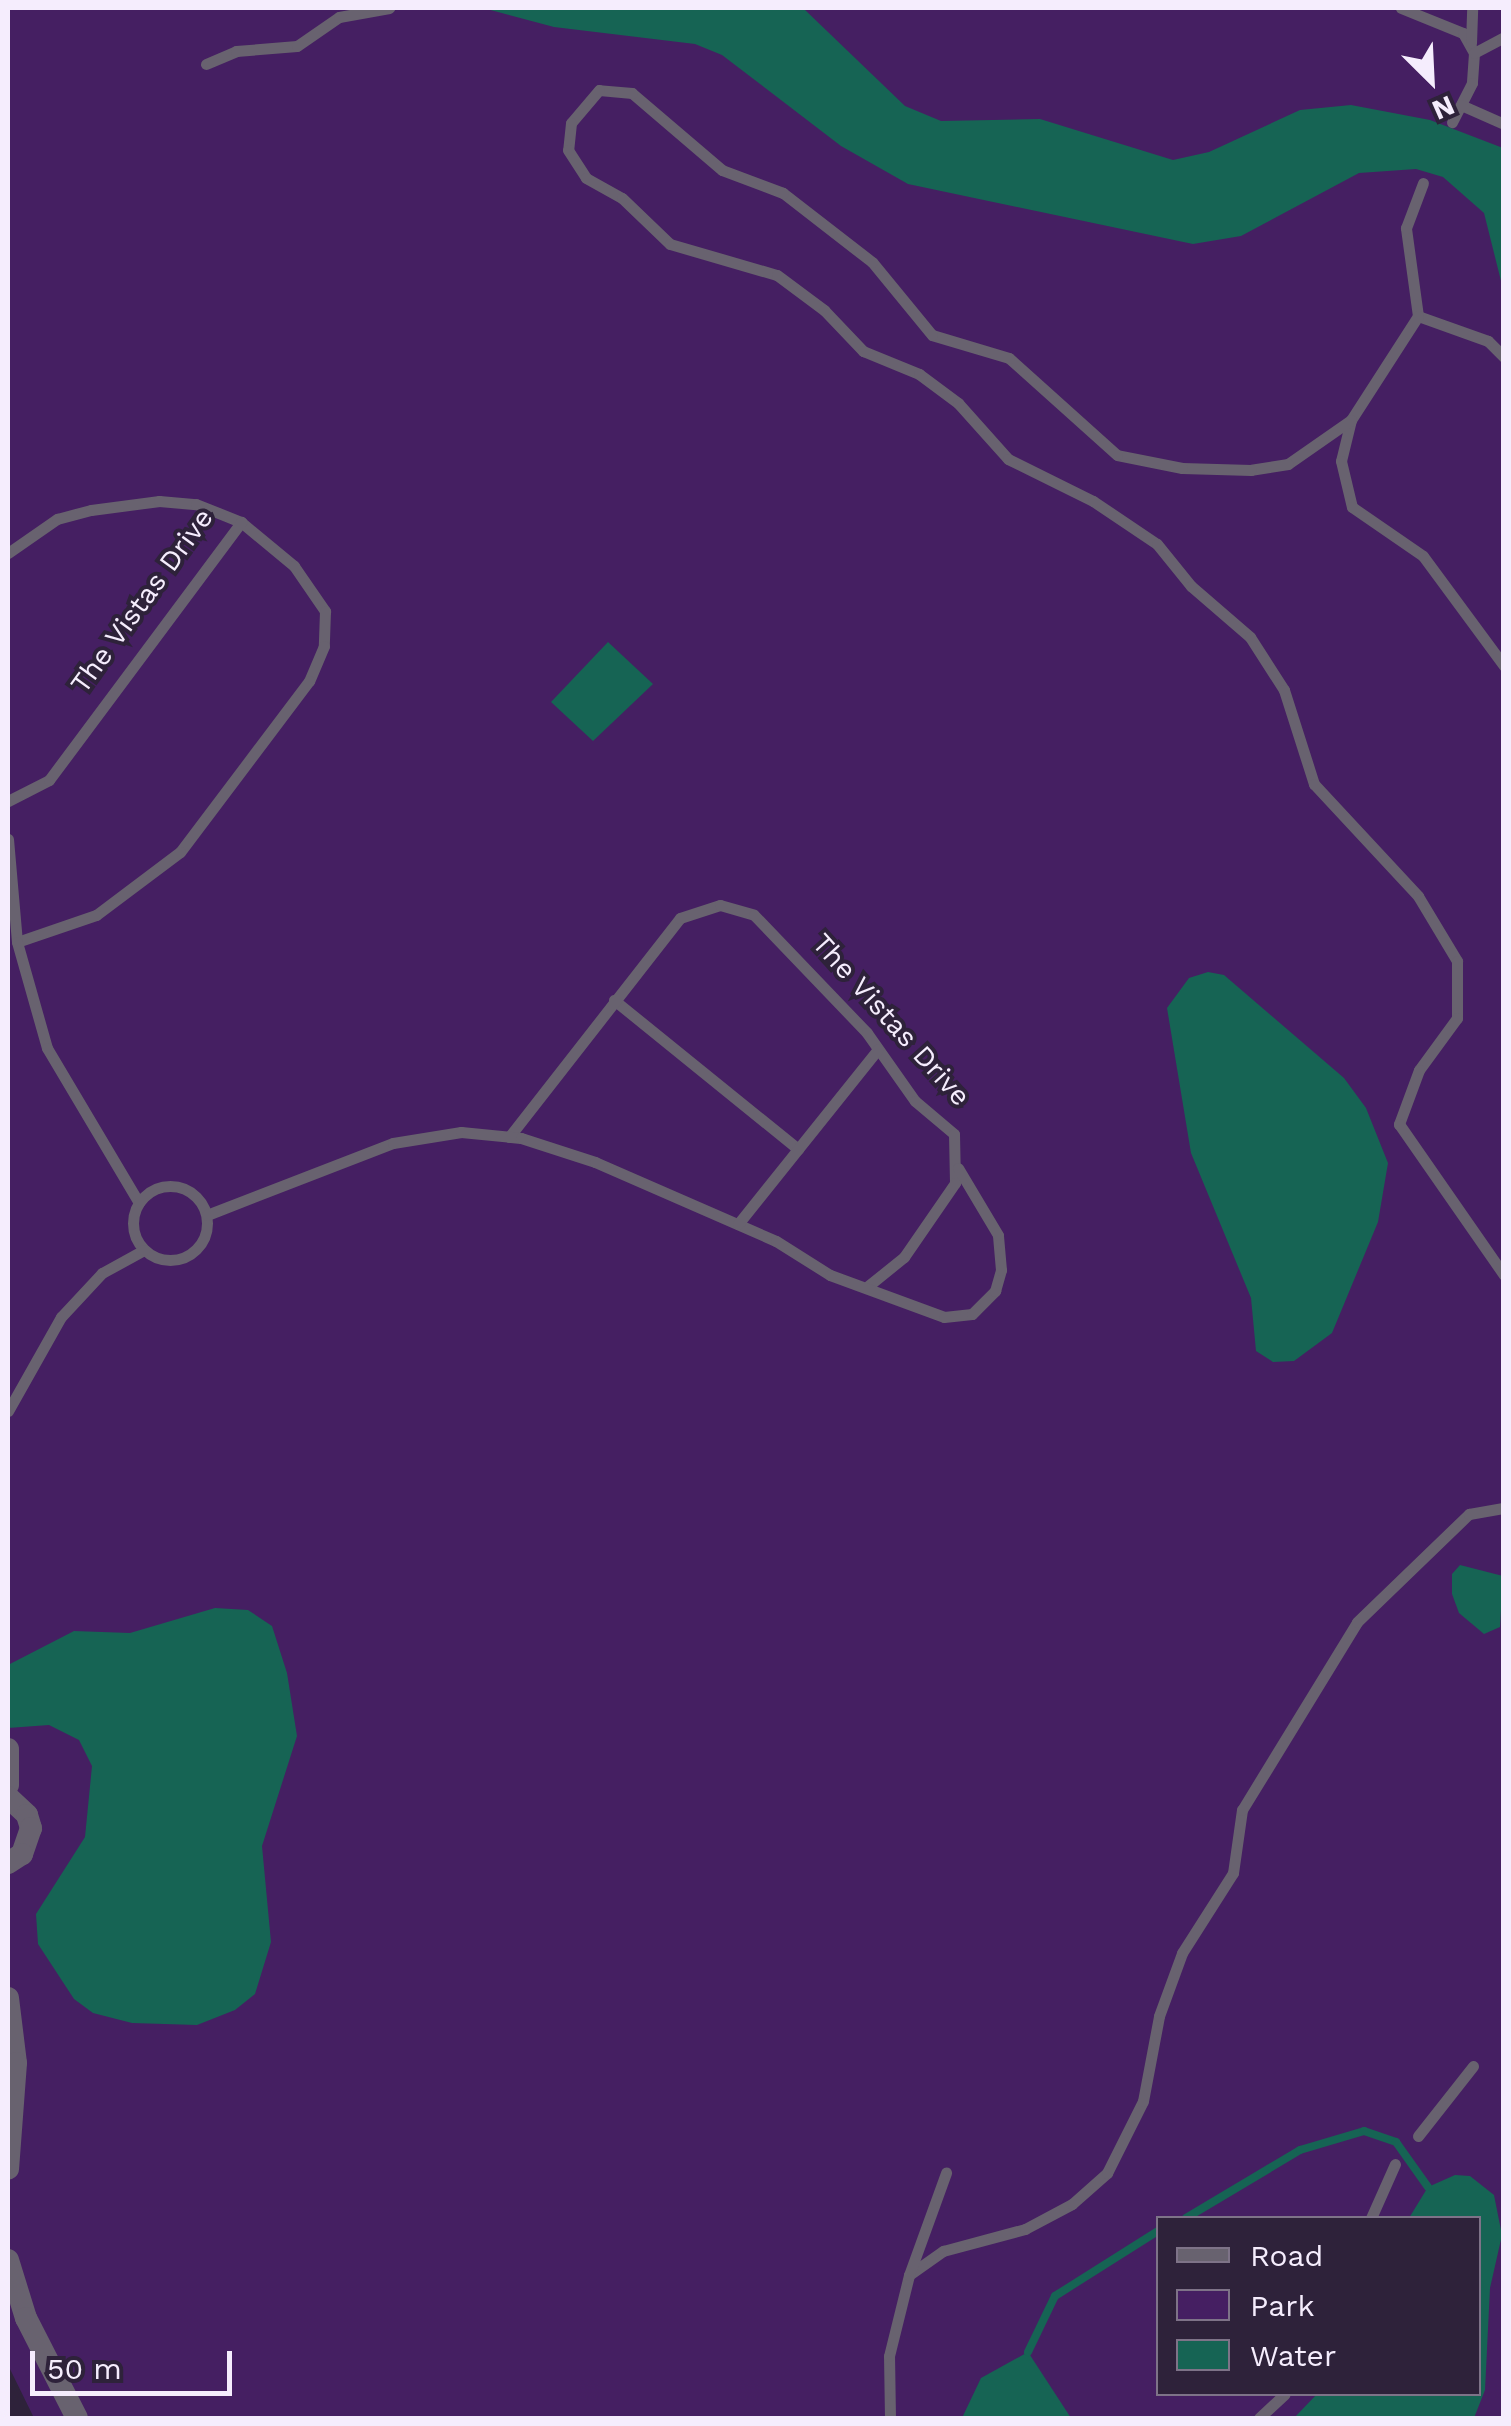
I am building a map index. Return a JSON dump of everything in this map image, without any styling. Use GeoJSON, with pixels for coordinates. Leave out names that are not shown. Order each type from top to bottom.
{"type":"FeatureCollection","features":[{"type":"Feature","properties":{"kind":"street"},"geometry":{"type":"LineString","coordinates":[[8,1754],[8,1785]]}},
{"type":"Feature","properties":{"kind":"street"},"geometry":{"type":"LineString","coordinates":[[8,1797],[19,1804],[31,1828],[22,1854],[8,1863]]}},
{"type":"Feature","properties":{"kind":"street"},"geometry":{"type":"LineString","coordinates":[[8,1998],[16,2063],[8,2168]]}},
{"type":"Feature","properties":{"kind":"street"},"geometry":{"type":"LineString","coordinates":[[8,2260],[26,2318],[77,2418]]}},
{"type":"Feature","properties":{"kind":"lane"},"geometry":{"type":"LineString","coordinates":[[206,64],[236,51],[297,46],[339,17],[389,8]]}},
{"type":"Feature","properties":{"kind":"lane"},"geometry":{"type":"LineString","coordinates":[[1401,8],[1442,20],[1473,50]]}},
{"type":"Feature","properties":{"kind":"lane"},"geometry":{"type":"LineString","coordinates":[[1452,122],[1472,84],[1472,8]]}},
{"type":"Feature","properties":{"kind":"lane"},"geometry":{"type":"LineString","coordinates":[[1473,50],[1504,37]]}},
{"type":"Feature","properties":{"kind":"lane"},"geometry":{"type":"LineString","coordinates":[[1351,420],[1288,464],[1251,470],[1147,464],[1117,455],[1009,358],[932,335],[872,262],[783,194],[722,170],[632,93],[599,90],[571,123],[568,150],[586,178],[622,198],[670,244],[777,275],[824,310],[863,351],[919,374],[958,402],[1008,459],[1093,502],[1157,544],[1192,586],[1250,637],[1284,690],[1314,784],[1418,896],[1457,962],[1458,1018],[1420,1070],[1399,1124],[1504,1275]]}},
{"type":"Feature","properties":{"kind":"lane"},"geometry":{"type":"LineString","coordinates":[[1461,105],[1504,124]]}},
{"type":"Feature","properties":{"kind":"lane"},"geometry":{"type":"LineString","coordinates":[[1423,183],[1406,228],[1418,316],[1351,420],[1341,461],[1352,508],[1423,556],[1504,666]]}},
{"type":"Feature","properties":{"kind":"lane"},"geometry":{"type":"LineString","coordinates":[[1418,316],[1488,341],[1504,357]]}},
{"type":"Feature","properties":{"kind":"lane","name":"The Vistas Drive"},"geometry":{"type":"LineString","coordinates":[[8,553],[58,519],[125,505],[196,504],[241,522],[48,780],[8,801]]}},
{"type":"Feature","properties":{"kind":"lane"},"geometry":{"type":"LineString","coordinates":[[17,942],[96,915],[149,880],[249,766],[309,681],[324,646],[326,611],[294,566],[241,522]]}},
{"type":"Feature","properties":{"kind":"lane"},"geometry":{"type":"LineString","coordinates":[[8,839],[17,942],[46,1048],[139,1203]]}},
{"type":"Feature","properties":{"kind":"lane","name":"The Vistas Drive"},"geometry":{"type":"LineString","coordinates":[[509,1137],[680,918],[720,905],[754,915],[878,1049],[915,1100],[954,1134],[958,1168],[998,1236],[1002,1270],[995,1291],[972,1314],[944,1317],[868,1286]]}},
{"type":"Feature","properties":{"kind":"lane"},"geometry":{"type":"LineString","coordinates":[[614,1000],[798,1150]]}},
{"type":"Feature","properties":{"kind":"lane"},"geometry":{"type":"LineString","coordinates":[[738,1224],[878,1049]]}},
{"type":"Feature","properties":{"kind":"lane"},"geometry":{"type":"LineString","coordinates":[[207,1215],[393,1143],[461,1132],[509,1137],[595,1162],[738,1224],[830,1274],[868,1286],[924,1232],[956,1183],[958,1168]]}},
{"type":"Feature","properties":{"kind":"lane"},"geometry":{"type":"LineString","coordinates":[[159,1188],[183,1188],[207,1215],[204,1238],[188,1256],[165,1260],[144,1250],[134,1227],[139,1203],[159,1188]]}},
{"type":"Feature","properties":{"kind":"lane"},"geometry":{"type":"LineString","coordinates":[[8,1411],[60,1317],[102,1273],[144,1250]]}},
{"type":"Feature","properties":{"kind":"lane"},"geometry":{"type":"LineString","coordinates":[[909,2275],[943,2251],[1025,2230],[1072,2204],[1107,2174],[1143,2101],[1158,2016],[1182,1953],[1232,1873],[1242,1810],[1357,1622],[1469,1514],[1504,1508]]}},
{"type":"Feature","properties":{"kind":"lane"},"geometry":{"type":"LineString","coordinates":[[1418,2136],[1473,2066]]}},
{"type":"Feature","properties":{"kind":"lane"},"geometry":{"type":"LineString","coordinates":[[1372,2216],[1395,2164]]}},
{"type":"Feature","properties":{"kind":"lane"},"geometry":{"type":"LineString","coordinates":[[890,2418],[889,2356],[909,2275],[946,2173]]}},
{"type":"Feature","properties":{"kind":"lane"},"geometry":{"type":"LineString","coordinates":[[1259,2418],[1284,2396]]}},
{"type":"Feature","properties":{"kind":"green space"},"geometry":{"type":"Polygon","coordinates":[[[8,8],[1503,8],[1503,2418],[34,2418],[8,2365],[8,8]]]}},
{"type":"Feature","properties":{"kind":"water"},"geometry":{"type":"Polygon","coordinates":[[[483,8],[803,8],[905,106],[941,121],[1040,119],[1173,160],[1209,152],[1300,110],[1351,105],[1430,120],[1503,148],[1503,289],[1484,213],[1443,177],[1416,169],[1359,173],[1241,236],[1193,244],[908,184],[841,146],[722,55],[695,44],[554,27],[483,8]]]}},
{"type":"Feature","properties":{"kind":"water"},"geometry":{"type":"Polygon","coordinates":[[[608,642],[653,684],[593,741],[551,702],[608,642]]]}},
{"type":"Feature","properties":{"kind":"water"},"geometry":{"type":"Polygon","coordinates":[[[1208,972],[1224,975],[1344,1078],[1366,1108],[1388,1163],[1378,1222],[1332,1333],[1294,1361],[1273,1362],[1256,1351],[1251,1298],[1191,1153],[1167,1008],[1189,978],[1208,972]]]}},
{"type":"Feature","properties":{"kind":"water"},"geometry":{"type":"Polygon","coordinates":[[[1460,1565],[1503,1576],[1500,1627],[1484,1634],[1459,1613],[1452,1594],[1452,1574],[1460,1565]]]}},
{"type":"Feature","properties":{"kind":"water"},"geometry":{"type":"Polygon","coordinates":[[[215,1608],[248,1610],[272,1626],[287,1673],[297,1736],[262,1846],[271,1942],[255,1994],[235,2010],[197,2025],[132,2023],[93,2013],[74,1999],[38,1944],[36,1914],[85,1837],[92,1766],[79,1740],[49,1725],[8,1728],[8,1665],[74,1631],[130,1633],[215,1608]]]}},
{"type":"Feature","properties":{"kind":"water"},"geometry":{"type":"Polygon","coordinates":[[[1455,2175],[1470,2176],[1494,2195],[1502,2235],[1490,2288],[1485,2390],[1474,2418],[1294,2418],[1315,2396],[1481,2396],[1481,2216],[1410,2216],[1428,2187],[1455,2175]]]}},
{"type":"Feature","properties":{"kind":"water"},"geometry":{"type":"Polygon","coordinates":[[[1028,2352],[1071,2418],[962,2418],[981,2378],[1028,2352]]]}},
{"type":"Feature","properties":{"kind":"waterway"},"geometry":{"type":"LineString","coordinates":[[1189,2216],[1300,2150],[1364,2131],[1396,2142],[1428,2187]]}},
{"type":"Feature","properties":{"kind":"waterway"},"geometry":{"type":"LineString","coordinates":[[1028,2352],[1055,2296],[1156,2232]]}}]}
